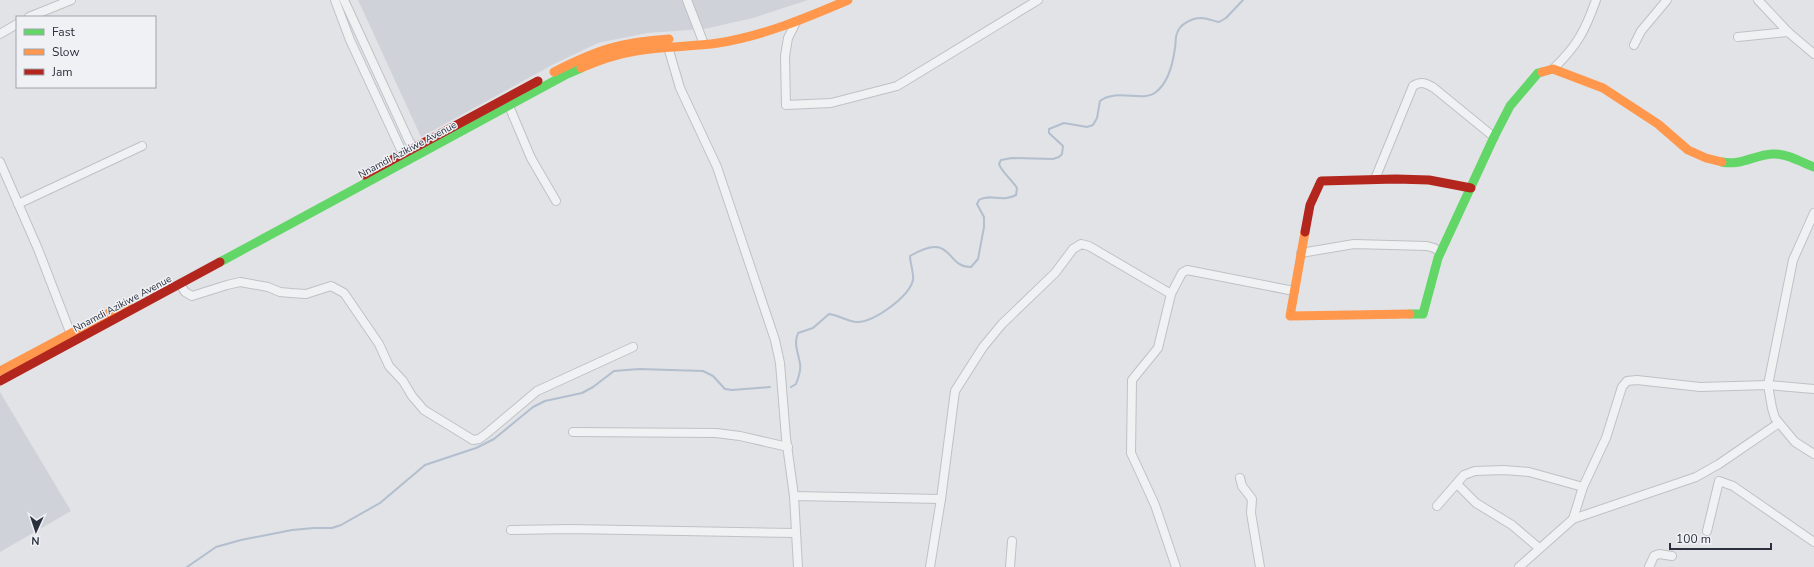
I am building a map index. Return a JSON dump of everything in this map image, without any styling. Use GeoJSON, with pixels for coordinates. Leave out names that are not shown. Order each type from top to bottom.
{"type":"FeatureCollection","features":[{"type":"Feature","properties":{"kind":"main road","name":"Nnamdi Azikiwe Avenue"},"geometry":{"type":"LineString","coordinates":[[0,371],[73,338],[180,284],[567,74],[602,59],[625,53],[668,48],[758,27],[779,21],[828,0]]}},
{"type":"Feature","properties":{"kind":"main road","name":"Nnamdi Azikiwe Avenue"},"geometry":{"type":"LineString","coordinates":[[0,381],[172,280],[572,63],[604,49],[626,43],[643,41],[703,41],[752,35],[796,22],[848,0]]}},
{"type":"Feature","properties":{"kind":"main road"},"geometry":{"type":"LineString","coordinates":[[1471,188],[1429,180],[1375,179],[1321,181],[1310,205],[1300,253],[1290,316],[1366,314],[1419,315],[1424,312],[1431,279],[1440,252],[1471,188],[1494,137],[1510,106],[1538,73],[1553,69],[1603,88],[1658,124],[1688,150],[1706,158],[1725,163],[1737,163],[1772,154],[1778,154],[1814,167]]}},
{"type":"Feature","properties":{"kind":"street"},"geometry":{"type":"LineString","coordinates":[[31,16],[70,0]]}},
{"type":"Feature","properties":{"kind":"street"},"geometry":{"type":"LineString","coordinates":[[335,0],[353,46],[403,154]]}},
{"type":"Feature","properties":{"kind":"street"},"geometry":{"type":"LineString","coordinates":[[344,0],[387,96],[409,141],[414,148]]}},
{"type":"Feature","properties":{"kind":"street"},"geometry":{"type":"LineString","coordinates":[[687,0],[703,41]]}},
{"type":"Feature","properties":{"kind":"street"},"geometry":{"type":"LineString","coordinates":[[796,22],[788,38],[785,56],[786,106],[831,103],[897,86],[1038,0]]}},
{"type":"Feature","properties":{"kind":"street"},"geometry":{"type":"LineString","coordinates":[[1553,69],[1571,52],[1580,39],[1596,0]]}},
{"type":"Feature","properties":{"kind":"street"},"geometry":{"type":"LineString","coordinates":[[1634,45],[1641,31],[1667,0]]}},
{"type":"Feature","properties":{"kind":"street"},"geometry":{"type":"LineString","coordinates":[[1758,0],[1788,32],[1814,54]]}},
{"type":"Feature","properties":{"kind":"street"},"geometry":{"type":"LineString","coordinates":[[0,34],[16,25]]}},
{"type":"Feature","properties":{"kind":"street"},"geometry":{"type":"LineString","coordinates":[[1738,37],[1788,32]]}},
{"type":"Feature","properties":{"kind":"street"},"geometry":{"type":"LineString","coordinates":[[668,48],[680,88],[717,167],[775,340],[780,363],[794,496],[798,567]]}},
{"type":"Feature","properties":{"kind":"street"},"geometry":{"type":"LineString","coordinates":[[1375,179],[1413,86],[1419,82],[1426,83],[1434,88],[1494,137]]}},
{"type":"Feature","properties":{"kind":"street"},"geometry":{"type":"LineString","coordinates":[[509,106],[531,158],[556,201]]}},
{"type":"Feature","properties":{"kind":"street"},"geometry":{"type":"LineString","coordinates":[[18,204],[142,146]]}},
{"type":"Feature","properties":{"kind":"street"},"geometry":{"type":"LineString","coordinates":[[0,162],[73,338]]}},
{"type":"Feature","properties":{"kind":"street"},"geometry":{"type":"LineString","coordinates":[[1814,213],[1793,260],[1768,385],[1775,418],[1796,442],[1814,454]]}},
{"type":"Feature","properties":{"kind":"street"},"geometry":{"type":"LineString","coordinates":[[930,567],[941,499],[955,391],[983,347],[1002,324],[1055,273],[1073,249],[1081,244],[1089,246],[1171,294]]}},
{"type":"Feature","properties":{"kind":"street"},"geometry":{"type":"LineString","coordinates":[[1300,253],[1354,244],[1427,246],[1440,252]]}},
{"type":"Feature","properties":{"kind":"street"},"geometry":{"type":"LineString","coordinates":[[1176,567],[1154,504],[1131,453],[1133,422],[1132,380],[1158,348],[1171,294],[1182,273],[1187,270],[1294,291]]}},
{"type":"Feature","properties":{"kind":"street"},"geometry":{"type":"LineString","coordinates":[[180,284],[185,292],[192,296],[227,284],[240,282],[268,287],[280,292],[291,294],[306,294],[331,286],[344,293],[379,344],[389,366],[403,381],[412,396],[424,410],[473,440],[479,439],[486,434],[537,391],[633,347]]}},
{"type":"Feature","properties":{"kind":"street"},"geometry":{"type":"LineString","coordinates":[[1574,519],[1583,487],[1599,456],[1622,387],[1627,381],[1637,380],[1700,387],[1768,385],[1814,389]]}},
{"type":"Feature","properties":{"kind":"street"},"geometry":{"type":"LineString","coordinates":[[1519,567],[1574,519],[1696,477],[1719,464],[1779,423]]}},
{"type":"Feature","properties":{"kind":"street"},"geometry":{"type":"LineString","coordinates":[[573,432],[716,433],[740,436],[788,447]]}},
{"type":"Feature","properties":{"kind":"street"},"geometry":{"type":"LineString","coordinates":[[1437,506],[1464,475],[1475,471],[1504,470],[1529,472],[1583,487]]}},
{"type":"Feature","properties":{"kind":"street"},"geometry":{"type":"LineString","coordinates":[[1240,478],[1242,486],[1252,499],[1251,513],[1260,567]]}},
{"type":"Feature","properties":{"kind":"street"},"geometry":{"type":"LineString","coordinates":[[1706,531],[1719,481],[1733,486],[1814,542]]}},
{"type":"Feature","properties":{"kind":"street"},"geometry":{"type":"LineString","coordinates":[[1457,484],[1476,504],[1512,525],[1539,548]]}},
{"type":"Feature","properties":{"kind":"street"},"geometry":{"type":"LineString","coordinates":[[794,496],[941,499]]}},
{"type":"Feature","properties":{"kind":"street"},"geometry":{"type":"LineString","coordinates":[[511,530],[579,529],[796,533]]}},
{"type":"Feature","properties":{"kind":"street"},"geometry":{"type":"LineString","coordinates":[[1010,567],[1012,541]]}},
{"type":"Feature","properties":{"kind":"street"},"geometry":{"type":"LineString","coordinates":[[1649,567],[1654,556],[1659,554],[1672,556]]}},
{"type":"Feature","properties":{"kind":"shaded area"},"geometry":{"type":"Polygon","coordinates":[[[358,0],[808,0],[753,18],[704,29],[647,33],[598,43],[554,64],[421,137],[358,0]]]}},
{"type":"Feature","properties":{"kind":"shaded area"},"geometry":{"type":"Polygon","coordinates":[[[0,392],[71,511],[0,552],[0,392]]]}},
{"type":"Feature","properties":{"kind":"waterway"},"geometry":{"type":"LineString","coordinates":[[791,387],[796,384],[800,369],[796,343],[798,333],[813,328],[829,314],[856,322],[863,321],[880,314],[898,301],[910,287],[913,280],[910,256],[924,249],[934,247],[942,248],[963,266],[971,267],[978,259],[984,227],[984,217],[977,204],[979,200],[988,197],[1006,198],[1016,195],[1017,188],[1000,167],[999,164],[1001,160],[1012,158],[1053,159],[1059,157],[1062,154],[1063,146],[1049,133],[1049,129],[1064,123],[1087,127],[1093,125],[1097,118],[1100,101],[1107,97],[1122,95],[1144,96],[1156,92],[1164,83],[1170,72],[1176,35],[1181,27],[1190,20],[1198,18],[1206,18],[1219,22],[1226,18],[1243,0]]}},
{"type":"Feature","properties":{"kind":"waterway"},"geometry":{"type":"LineString","coordinates":[[187,567],[216,547],[241,540],[292,530],[332,528],[341,525],[380,503],[425,465],[476,448],[494,439],[533,407],[545,401],[582,393],[593,387],[614,371],[639,369],[703,371],[713,376],[725,389],[732,390],[770,387]]}},
{"type":"Feature","properties":{"kind":"traffic: fast"},"geometry":{"type":"LineString","coordinates":[[220,262],[567,74],[581,68]]}},
{"type":"Feature","properties":{"kind":"traffic: fast"},"geometry":{"type":"LineString","coordinates":[[1410,314],[1423,314],[1438,258],[1510,106],[1538,73],[1542,72]]}},
{"type":"Feature","properties":{"kind":"traffic: fast"},"geometry":{"type":"LineString","coordinates":[[1722,162],[1735,163],[1766,155],[1777,154],[1788,156],[1814,167]]}},
{"type":"Feature","properties":{"kind":"traffic: slow"},"geometry":{"type":"LineString","coordinates":[[581,68],[595,62],[629,52],[646,49],[718,43],[751,36],[800,20],[848,0]]}},
{"type":"Feature","properties":{"kind":"traffic: slow"},"geometry":{"type":"LineString","coordinates":[[554,72],[583,58],[610,48],[637,42],[669,39]]}},
{"type":"Feature","properties":{"kind":"traffic: slow"},"geometry":{"type":"LineString","coordinates":[[1542,72],[1553,69],[1603,88],[1658,124],[1688,150],[1706,158],[1722,162]]}},
{"type":"Feature","properties":{"kind":"traffic: slow"},"geometry":{"type":"LineString","coordinates":[[1305,232],[1290,316],[1410,314]]}},
{"type":"Feature","properties":{"kind":"traffic: slow"},"geometry":{"type":"LineString","coordinates":[[0,371],[128,303]]}},
{"type":"Feature","properties":{"kind":"traffic: jam"},"geometry":{"type":"LineString","coordinates":[[364,175],[538,81]]}},
{"type":"Feature","properties":{"kind":"traffic: jam"},"geometry":{"type":"LineString","coordinates":[[1305,232],[1310,205],[1321,181],[1396,179],[1429,180],[1471,188]]}},
{"type":"Feature","properties":{"kind":"traffic: jam"},"geometry":{"type":"LineString","coordinates":[[0,381],[220,262]]}}]}
